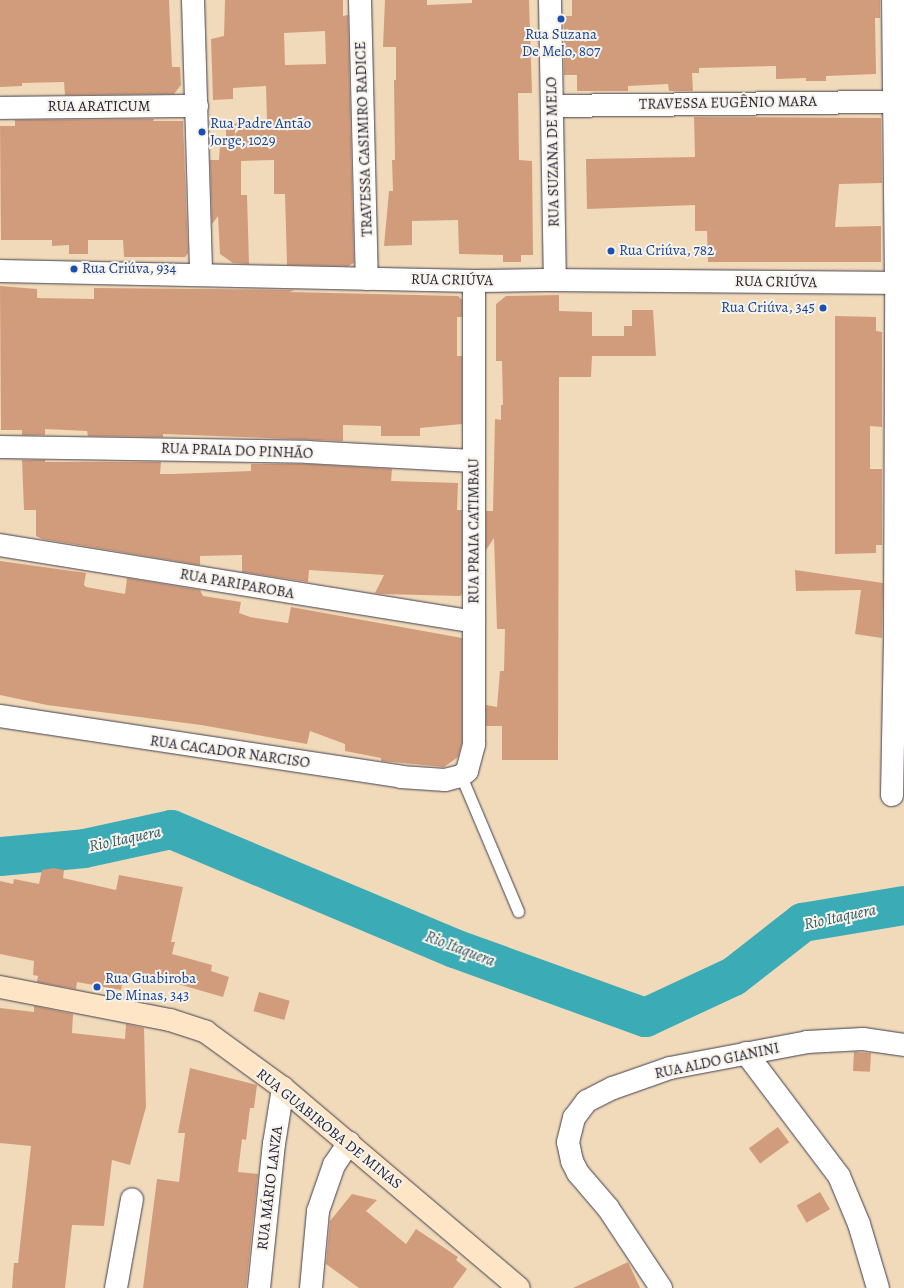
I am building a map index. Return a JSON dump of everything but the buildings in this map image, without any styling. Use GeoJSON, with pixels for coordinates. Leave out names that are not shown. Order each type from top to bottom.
{"type":"FeatureCollection","features":[{"type":"Feature","properties":{"kind":"street"},"geometry":{"type":"LineString","coordinates":[[193,0],[201,274]]}},
{"type":"Feature","properties":{"kind":"street","name":"TRAVESSA CASIMIRO RADICE"},"geometry":{"type":"LineString","coordinates":[[360,0],[367,279]]}},
{"type":"Feature","properties":{"kind":"street","name":"RUA SUZANA DE MELO"},"geometry":{"type":"LineString","coordinates":[[550,0],[555,280]]}},
{"type":"Feature","properties":{"kind":"street"},"geometry":{"type":"LineString","coordinates":[[892,795],[898,759],[900,634],[900,283],[898,102],[893,0]]}},
{"type":"Feature","properties":{"kind":"street","name":"TRAVESSA EUGÊNIO MARA"},"geometry":{"type":"LineString","coordinates":[[552,106],[898,102]]}},
{"type":"Feature","properties":{"kind":"street","name":"RUA ARATICUM"},"geometry":{"type":"LineString","coordinates":[[0,108],[197,106]]}},
{"type":"Feature","properties":{"kind":"street","name":"RUA CRIÚVA"},"geometry":{"type":"LineString","coordinates":[[0,271],[201,274],[474,281],[555,280],[900,283]]}},
{"type":"Feature","properties":{"kind":"street","name":"RUA PRAIA CATIMBAU"},"geometry":{"type":"LineString","coordinates":[[461,776],[471,764],[474,744],[474,281]]}},
{"type":"Feature","properties":{"kind":"street","name":"RUA PRAIA DO PINHÃO"},"geometry":{"type":"LineString","coordinates":[[0,447],[307,452],[473,462]]}},
{"type":"Feature","properties":{"kind":"street","name":"RUA PARIPAROBA"},"geometry":{"type":"LineString","coordinates":[[2,540],[474,622]]}},
{"type":"Feature","properties":{"kind":"street","name":"RUA CACADOR NARCISO"},"geometry":{"type":"LineString","coordinates":[[0,716],[401,777],[444,780],[461,776]]}},
{"type":"Feature","properties":{"kind":"street","name":"RUA GUABIROBA DE MINAS"},"geometry":{"type":"LineString","coordinates":[[0,987],[170,1020],[199,1030],[283,1088],[519,1288]]}},
{"type":"Feature","properties":{"kind":"street","name":"RUA ALDO GIANINI"},"geometry":{"type":"LineString","coordinates":[[661,1288],[608,1208],[578,1173],[572,1161],[568,1142],[574,1118],[587,1101],[613,1088],[670,1068],[807,1042],[863,1039],[904,1045]]}},
{"type":"Feature","properties":{"kind":"street"},"geometry":{"type":"LineString","coordinates":[[746,1053],[839,1176],[859,1224],[878,1288]]}},
{"type":"Feature","properties":{"kind":"street","name":"RUA MÁRIO LANZA"},"geometry":{"type":"LineString","coordinates":[[259,1288],[274,1144],[283,1088]]}},
{"type":"Feature","properties":{"kind":"street"},"geometry":{"type":"LineString","coordinates":[[311,1288],[318,1211],[334,1165],[348,1143]]}},
{"type":"Feature","properties":{"kind":"street"},"geometry":{"type":"LineString","coordinates":[[116,1288],[132,1199]]}},
{"type":"Feature","properties":{"kind":"lane"},"geometry":{"type":"LineString","coordinates":[[461,776],[518,911]]}},
{"type":"Feature","properties":{"kind":"waterway","name":"Rio Itaquera"},"geometry":{"type":"LineString","coordinates":[[0,856],[84,848],[171,829],[454,948],[645,1017],[733,976],[802,922],[904,905]]}},
{"type":"Feature","properties":{"kind":"place","name":"Rua Suzana De Melo, 807"},"geometry":{"type":"Point","coordinates":[561,19]}},
{"type":"Feature","properties":{"kind":"place","name":"Rua Padre Antão Jorge, 1029"},"geometry":{"type":"Point","coordinates":[202,132]}},
{"type":"Feature","properties":{"kind":"place","name":"Rua Criúva, 782"},"geometry":{"type":"Point","coordinates":[611,251]}},
{"type":"Feature","properties":{"kind":"place","name":"Rua Criúva, 934"},"geometry":{"type":"Point","coordinates":[74,269]}},
{"type":"Feature","properties":{"kind":"place","name":"Rua Criúva, 345"},"geometry":{"type":"Point","coordinates":[823,308]}},
{"type":"Feature","properties":{"kind":"place","name":"Rua Guabiroba De Minas, 343"},"geometry":{"type":"Point","coordinates":[97,987]}}]}
